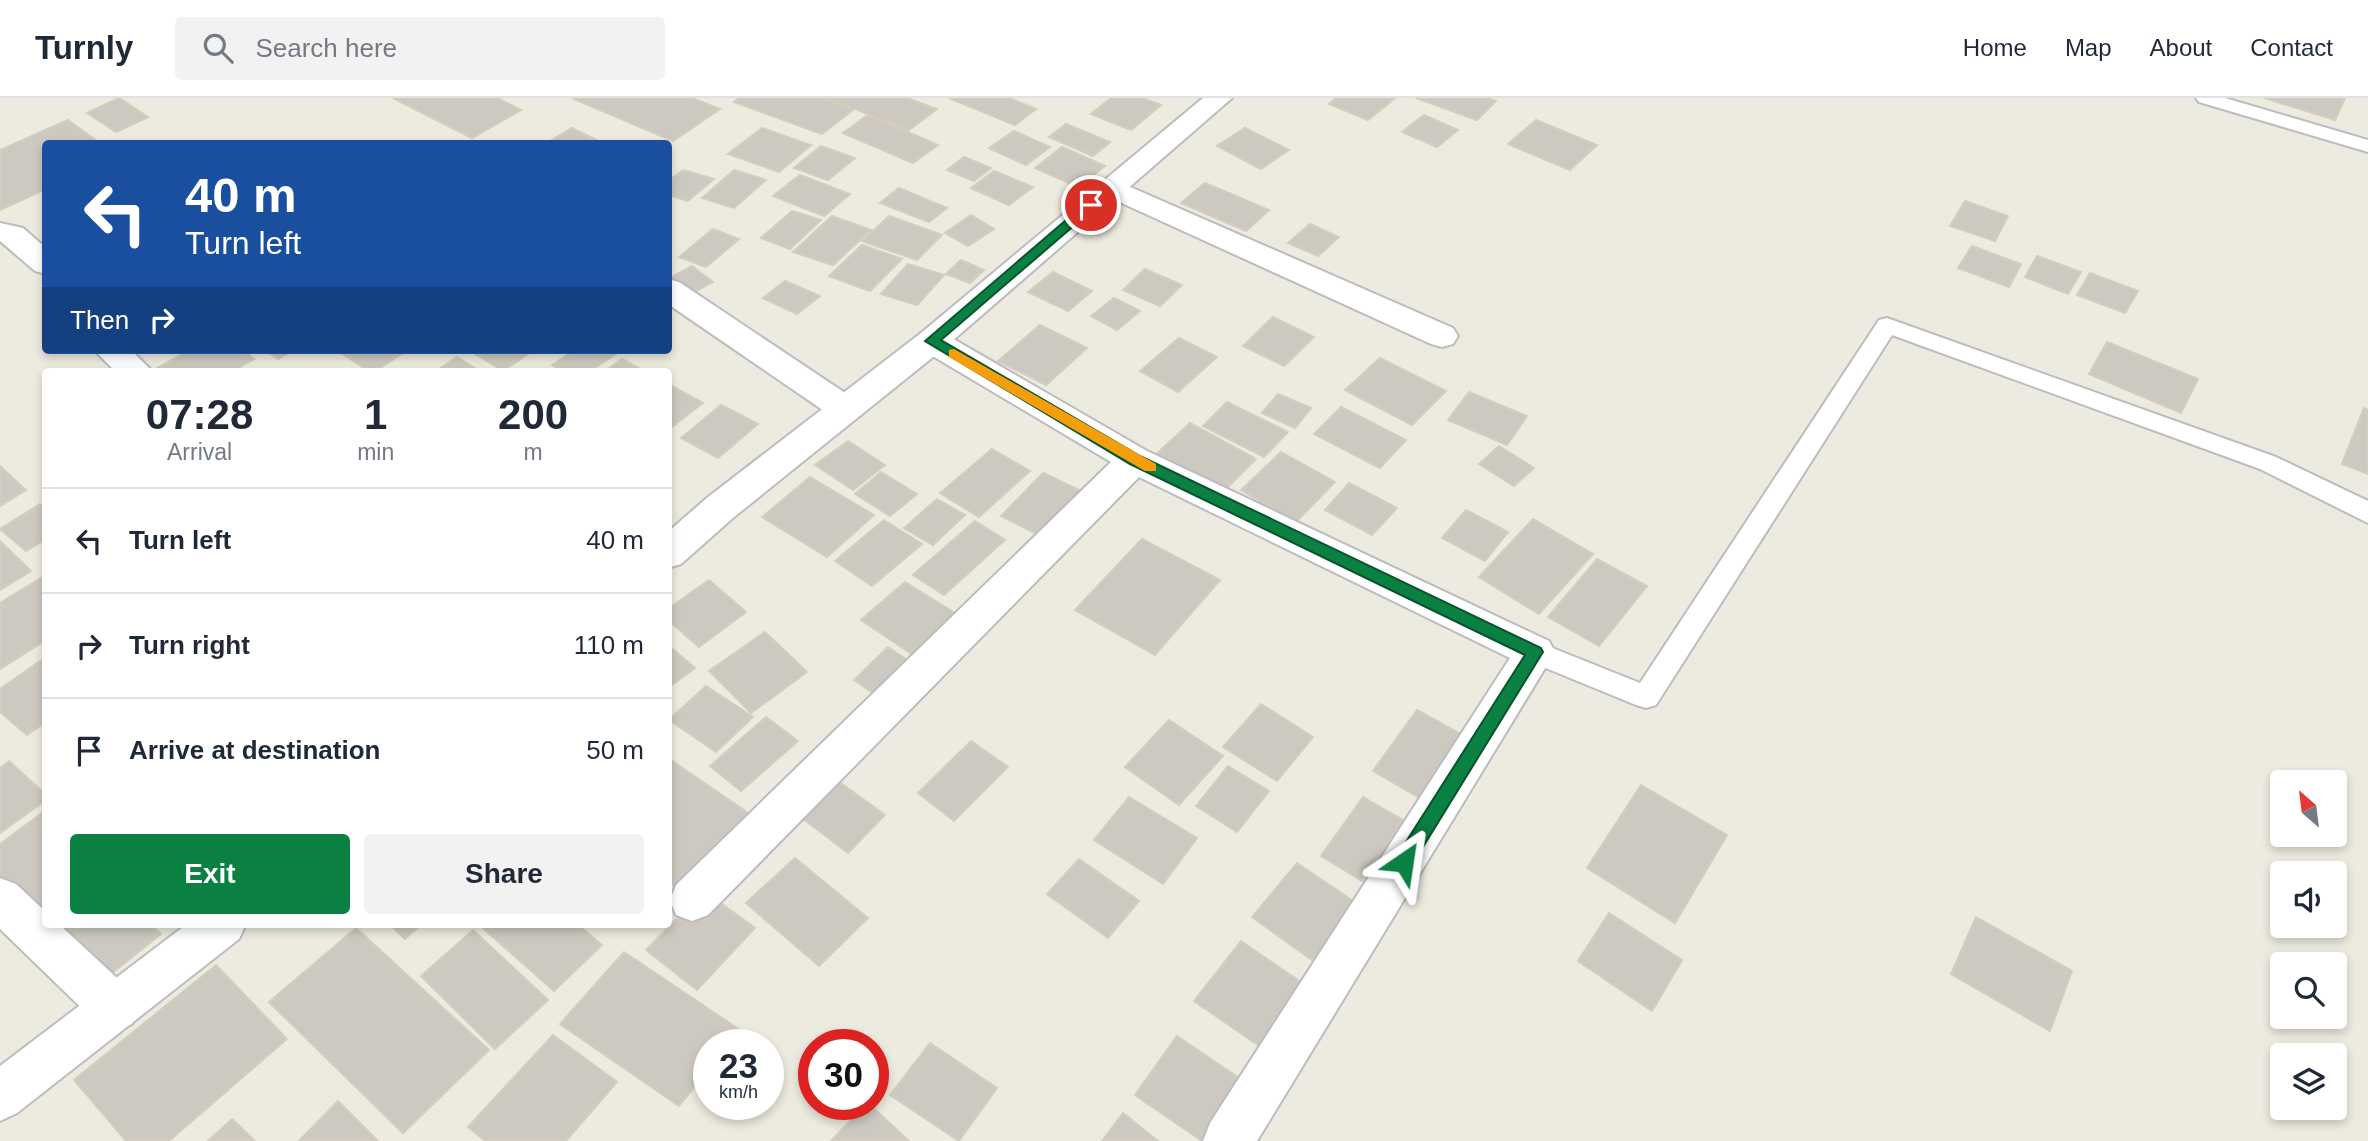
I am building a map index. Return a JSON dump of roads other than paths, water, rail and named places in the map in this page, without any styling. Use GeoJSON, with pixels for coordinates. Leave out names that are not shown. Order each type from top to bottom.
{"type":"FeatureCollection","features":[{"type":"Feature","properties":{"kind":"street"},"geometry":{"type":"LineString","coordinates":[[672,550],[721,507],[932,341],[1219,98]]}},
{"type":"Feature","properties":{"kind":"street"},"geometry":{"type":"LineString","coordinates":[[1112,188],[1442,336]]}},
{"type":"Feature","properties":{"kind":"street"},"geometry":{"type":"LineString","coordinates":[[0,232],[12,235],[42,261]]}},
{"type":"Feature","properties":{"kind":"street"},"geometry":{"type":"LineString","coordinates":[[672,292],[845,409]]}},
{"type":"Feature","properties":{"kind":"street"},"geometry":{"type":"LineString","coordinates":[[932,341],[1135,460],[1535,652],[1228,1141]]}},
{"type":"Feature","properties":{"kind":"street"},"geometry":{"type":"LineString","coordinates":[[115,354],[132,368]]}},
{"type":"Feature","properties":{"kind":"street"},"geometry":{"type":"LineString","coordinates":[[692,900],[1135,460]]}},
{"type":"Feature","properties":{"kind":"street"},"geometry":{"type":"LineString","coordinates":[[0,899],[115,1008]]}},
{"type":"Feature","properties":{"kind":"street"},"geometry":{"type":"LineString","coordinates":[[0,1096],[218,928]]}},
{"type":"Feature","properties":{"kind":"lane"},"geometry":{"type":"LineString","coordinates":[[2205,98],[2368,146]]}},
{"type":"Feature","properties":{"kind":"lane"},"geometry":{"type":"LineString","coordinates":[[1535,652],[1646,697],[1887,325],[2268,463],[2368,514]]}}]}
